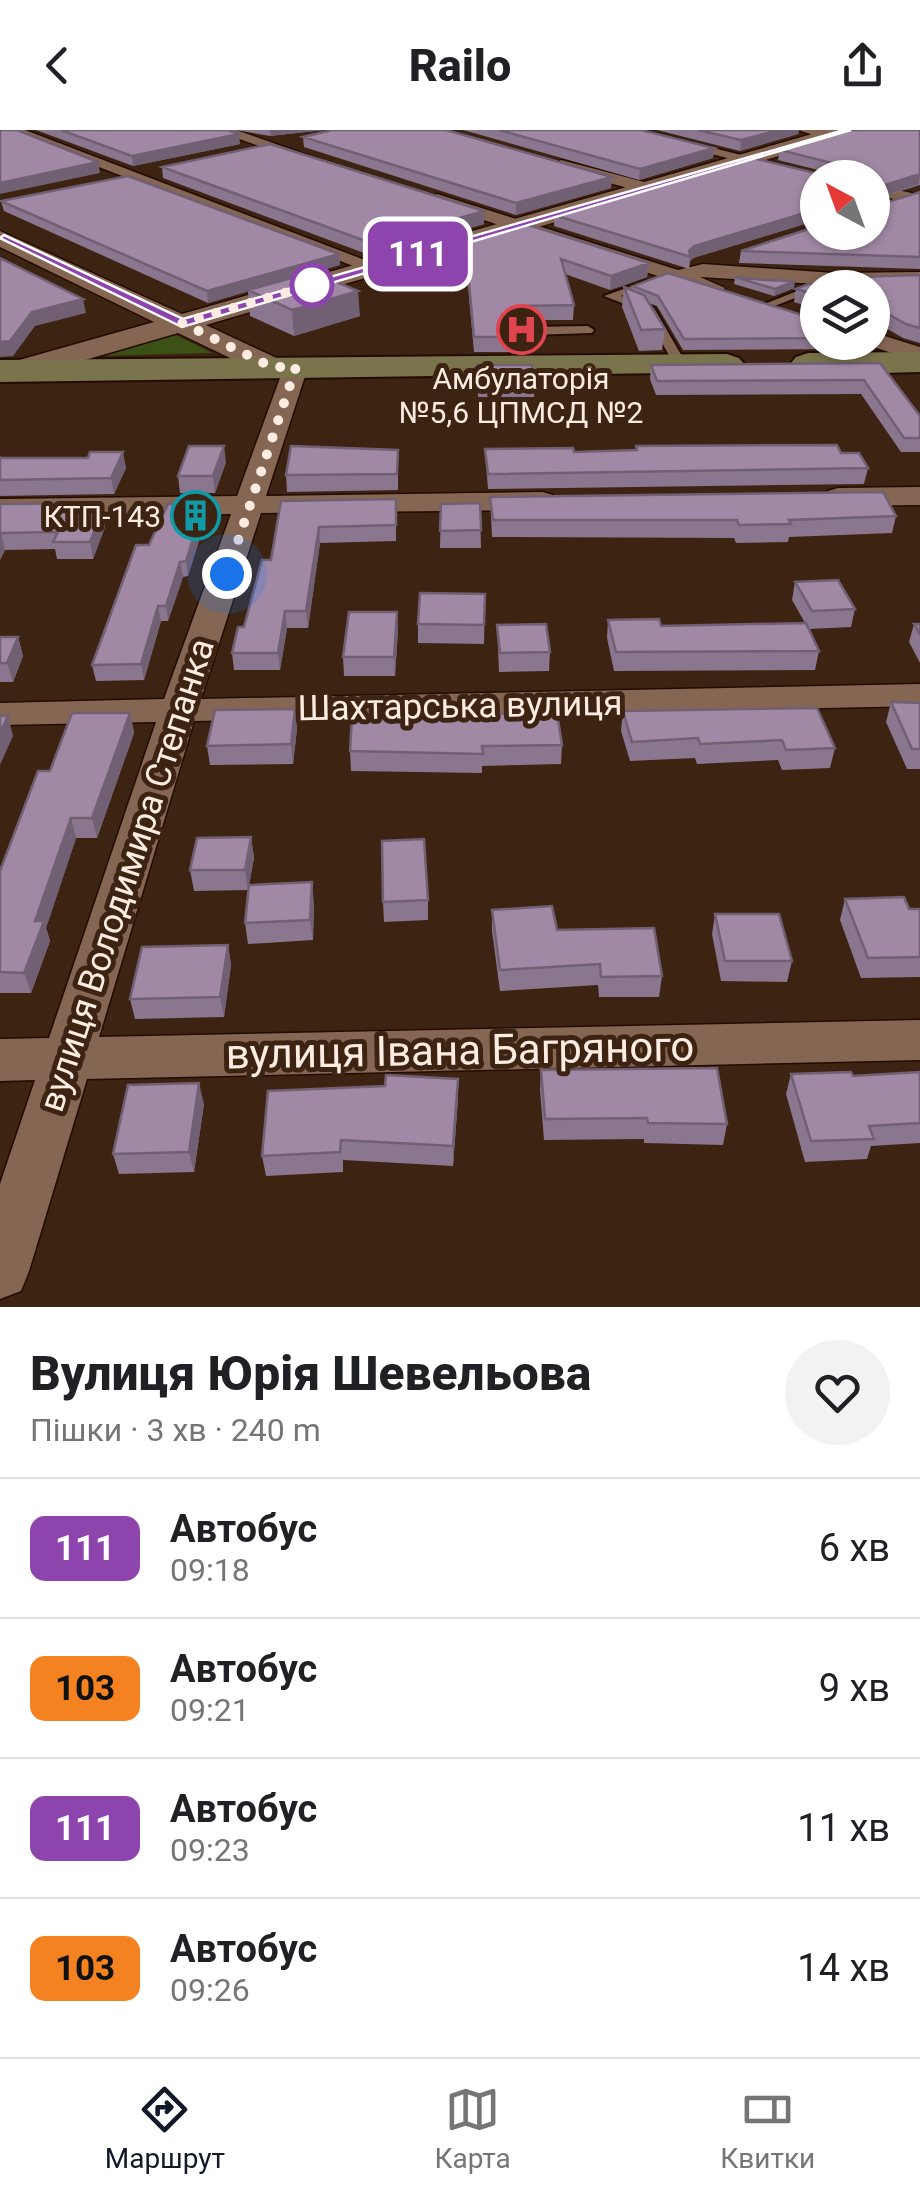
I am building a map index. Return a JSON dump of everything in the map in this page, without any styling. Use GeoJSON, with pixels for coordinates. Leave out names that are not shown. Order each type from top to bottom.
{"type":"FeatureCollection","features":[{"type":"Feature","properties":{"kind":"main road"},"geometry":{"type":"LineString","coordinates":[[8,371],[770,364],[920,358]]}},
{"type":"Feature","properties":{"kind":"street"},"geometry":{"type":"LineString","coordinates":[[11,130],[374,267]]}},
{"type":"Feature","properties":{"kind":"street"},"geometry":{"type":"LineString","coordinates":[[221,130],[326,164]]}},
{"type":"Feature","properties":{"kind":"street"},"geometry":{"type":"LineString","coordinates":[[624,130],[800,172]]}},
{"type":"Feature","properties":{"kind":"street"},"geometry":{"type":"LineString","coordinates":[[8,371],[746,159],[827,132]]}},
{"type":"Feature","properties":{"kind":"street"},"geometry":{"type":"LineString","coordinates":[[236,154],[310,138]]}},
{"type":"Feature","properties":{"kind":"street"},"geometry":{"type":"LineString","coordinates":[[544,160],[646,188]]}},
{"type":"Feature","properties":{"kind":"street"},"geometry":{"type":"LineString","coordinates":[[93,184],[165,168]]}},
{"type":"Feature","properties":{"kind":"street"},"geometry":{"type":"LineString","coordinates":[[890,192],[916,197]]}},
{"type":"Feature","properties":{"kind":"street"},"geometry":{"type":"LineString","coordinates":[[417,193],[800,316]]}},
{"type":"Feature","properties":{"kind":"street"},"geometry":{"type":"LineString","coordinates":[[890,204],[916,197]]}},
{"type":"Feature","properties":{"kind":"street"},"geometry":{"type":"LineString","coordinates":[[0,238],[284,367]]}},
{"type":"Feature","properties":{"kind":"street"},"geometry":{"type":"LineString","coordinates":[[673,275],[746,251]]}},
{"type":"Feature","properties":{"kind":"street"},"geometry":{"type":"LineString","coordinates":[[673,275],[703,270],[800,277]]}},
{"type":"Feature","properties":{"kind":"street"},"geometry":{"type":"LineString","coordinates":[[890,278],[920,278]]}},
{"type":"Feature","properties":{"kind":"street"},"geometry":{"type":"LineString","coordinates":[[890,346],[920,358]]}},
{"type":"Feature","properties":{"kind":"street","name":"вулиця Володимира Степанка"},"geometry":{"type":"LineString","coordinates":[[0,1271],[178,712],[251,504],[284,367]]}},
{"type":"Feature","properties":{"kind":"street"},"geometry":{"type":"LineString","coordinates":[[802,497],[920,496]]}},
{"type":"Feature","properties":{"kind":"street"},"geometry":{"type":"LineString","coordinates":[[0,508],[566,500]]}},
{"type":"Feature","properties":{"kind":"street","name":"Шахтарська вулиця"},"geometry":{"type":"LineString","coordinates":[[0,714],[920,696]]}},
{"type":"Feature","properties":{"kind":"street","name":"вулиця Івана Багряного"},"geometry":{"type":"LineString","coordinates":[[0,1060],[920,1040]]}},
{"type":"Feature","properties":{"kind":"lane"},"geometry":{"type":"LineString","coordinates":[[673,275],[610,296],[650,310],[681,365]]}},
{"type":"Feature","properties":{"kind":"lane"},"geometry":{"type":"LineString","coordinates":[[749,299],[800,287]]}},
{"type":"Feature","properties":{"kind":"lane"},"geometry":{"type":"LineString","coordinates":[[529,331],[588,330]]}},
{"type":"Feature","properties":{"kind":"lane"},"geometry":{"type":"LineString","coordinates":[[547,331],[554,366]]}},
{"type":"Feature","properties":{"kind":"green space"},"geometry":{"type":"Polygon","coordinates":[[[176,335],[212,353],[94,356],[156,336],[176,335]]]}},
{"type":"Feature","properties":{"kind":"building"},"geometry":{"type":"Polygon","coordinates":[[[0,130],[17,130],[98,162],[0,183],[0,130]]]}},
{"type":"Feature","properties":{"kind":"building"},"geometry":{"type":"Polygon","coordinates":[[[61,130],[228,130],[239,134],[132,156],[61,130]]]}},
{"type":"Feature","properties":{"kind":"building"},"geometry":{"type":"Polygon","coordinates":[[[332,130],[446,130],[612,177],[516,203],[303,137],[332,130]]]}},
{"type":"Feature","properties":{"kind":"building"},"geometry":{"type":"Polygon","coordinates":[[[499,130],[641,130],[714,148],[640,169],[499,130]]]}},
{"type":"Feature","properties":{"kind":"building"},"geometry":{"type":"Polygon","coordinates":[[[698,130],[779,130],[741,140],[698,130]]]}},
{"type":"Feature","properties":{"kind":"building"},"geometry":{"type":"Polygon","coordinates":[[[849,130],[920,130],[920,174],[890,183],[890,160],[820,160],[780,150],[849,130]]]}},
{"type":"Feature","properties":{"kind":"building"},"geometry":{"type":"Polygon","coordinates":[[[270,144],[484,211],[371,243],[162,167],[270,144]]]}},
{"type":"Feature","properties":{"kind":"building"},"geometry":{"type":"Polygon","coordinates":[[[753,158],[800,169],[800,214],[694,246],[689,251],[691,257],[554,215],[753,158]]]}},
{"type":"Feature","properties":{"kind":"building"},"geometry":{"type":"Polygon","coordinates":[[[128,176],[339,254],[207,291],[1,201],[128,176]]]}},
{"type":"Feature","properties":{"kind":"building"},"geometry":{"type":"Polygon","coordinates":[[[920,192],[920,257],[741,251],[800,232],[800,250],[890,250],[890,201],[920,192]]]}},
{"type":"Feature","properties":{"kind":"building"},"geometry":{"type":"Polygon","coordinates":[[[522,223],[649,263],[611,276],[561,259],[574,305],[522,306],[520,318],[527,337],[474,337],[468,272],[415,254],[522,223]]]}},
{"type":"Feature","properties":{"kind":"building"},"geometry":{"type":"Polygon","coordinates":[[[0,258],[83,299],[32,312],[10,341],[0,342],[0,258]]]}},
{"type":"Feature","properties":{"kind":"building"},"geometry":{"type":"Polygon","coordinates":[[[313,272],[358,291],[292,310],[248,290],[313,272]]]}},
{"type":"Feature","properties":{"kind":"building"},"geometry":{"type":"Polygon","coordinates":[[[668,273],[800,314],[800,338],[684,339],[658,296],[633,286],[668,273]]]}},
{"type":"Feature","properties":{"kind":"building"},"geometry":{"type":"Polygon","coordinates":[[[920,275],[920,328],[890,315],[890,276],[920,275]]]}},
{"type":"Feature","properties":{"kind":"building"},"geometry":{"type":"Polygon","coordinates":[[[735,277],[764,280],[795,281],[775,289],[735,277]]]}},
{"type":"Feature","properties":{"kind":"building"},"geometry":{"type":"Polygon","coordinates":[[[624,287],[644,295],[665,329],[641,330],[624,287]]]}},
{"type":"Feature","properties":{"kind":"building"},"geometry":{"type":"Polygon","coordinates":[[[880,363],[920,416],[920,438],[904,438],[864,380],[657,381],[651,365],[880,363]]]}},
{"type":"Feature","properties":{"kind":"building"},"geometry":{"type":"Polygon","coordinates":[[[477,365],[532,365],[535,381],[478,381],[477,365]]]}},
{"type":"Feature","properties":{"kind":"building"},"geometry":{"type":"Polygon","coordinates":[[[837,445],[841,453],[859,453],[868,468],[488,474],[485,449],[573,448],[574,452],[637,450],[636,446],[837,445]]]}},
{"type":"Feature","properties":{"kind":"building"},"geometry":{"type":"Polygon","coordinates":[[[189,446],[224,446],[213,476],[178,476],[189,446]]]}},
{"type":"Feature","properties":{"kind":"building"},"geometry":{"type":"Polygon","coordinates":[[[291,446],[398,450],[397,474],[286,475],[291,446]]]}},
{"type":"Feature","properties":{"kind":"building"},"geometry":{"type":"Polygon","coordinates":[[[90,452],[123,452],[111,478],[0,480],[0,458],[88,458],[90,452]]]}},
{"type":"Feature","properties":{"kind":"building"},"geometry":{"type":"Polygon","coordinates":[[[883,492],[896,516],[739,525],[737,520],[493,520],[490,497],[883,492]]]}},
{"type":"Feature","properties":{"kind":"building"},"geometry":{"type":"Polygon","coordinates":[[[396,499],[396,525],[319,527],[306,611],[285,611],[278,653],[232,653],[238,627],[244,627],[262,560],[271,560],[281,501],[396,499]]]}},
{"type":"Feature","properties":{"kind":"building"},"geometry":{"type":"Polygon","coordinates":[[[99,503],[95,511],[102,511],[90,542],[53,542],[58,532],[0,534],[0,504],[99,503]]]}},
{"type":"Feature","properties":{"kind":"building"},"geometry":{"type":"Polygon","coordinates":[[[480,503],[481,530],[440,531],[441,504],[480,503]]]}},
{"type":"Feature","properties":{"kind":"building"},"geometry":{"type":"Polygon","coordinates":[[[168,504],[204,504],[186,561],[180,562],[166,606],[158,606],[141,664],[92,665],[136,545],[149,545],[168,504]]]}},
{"type":"Feature","properties":{"kind":"building"},"geometry":{"type":"Polygon","coordinates":[[[838,580],[855,609],[812,611],[795,582],[838,580]]]}},
{"type":"Feature","properties":{"kind":"building"},"geometry":{"type":"Polygon","coordinates":[[[420,593],[485,594],[484,625],[418,624],[420,593]]]}},
{"type":"Feature","properties":{"kind":"building"},"geometry":{"type":"Polygon","coordinates":[[[349,612],[397,612],[394,657],[343,657],[349,612]]]}},
{"type":"Feature","properties":{"kind":"building"},"geometry":{"type":"Polygon","coordinates":[[[659,619],[661,626],[806,623],[819,651],[616,652],[608,620],[659,619]]]}},
{"type":"Feature","properties":{"kind":"building"},"geometry":{"type":"Polygon","coordinates":[[[546,624],[550,652],[500,653],[497,625],[546,624]]]}},
{"type":"Feature","properties":{"kind":"building"},"geometry":{"type":"Polygon","coordinates":[[[0,637],[18,637],[7,663],[0,663],[0,637]]]}},
{"type":"Feature","properties":{"kind":"building"},"geometry":{"type":"Polygon","coordinates":[[[891,702],[920,703],[920,749],[912,749],[891,702]]]}},
{"type":"Feature","properties":{"kind":"building"},"geometry":{"type":"Polygon","coordinates":[[[817,708],[835,748],[786,750],[782,740],[700,744],[698,738],[632,742],[623,711],[817,708]]]}},
{"type":"Feature","properties":{"kind":"building"},"geometry":{"type":"Polygon","coordinates":[[[295,709],[291,744],[207,746],[215,710],[295,709]]]}},
{"type":"Feature","properties":{"kind":"building"},"geometry":{"type":"Polygon","coordinates":[[[72,713],[130,713],[92,818],[71,818],[35,921],[44,921],[24,973],[0,972],[0,871],[38,771],[50,771],[72,713]]]}},
{"type":"Feature","properties":{"kind":"building"},"geometry":{"type":"Polygon","coordinates":[[[557,713],[562,745],[482,746],[483,754],[350,751],[352,715],[557,713]]]}},
{"type":"Feature","properties":{"kind":"building"},"geometry":{"type":"Polygon","coordinates":[[[0,716],[8,716],[0,733],[0,716]]]}},
{"type":"Feature","properties":{"kind":"building"},"geometry":{"type":"Polygon","coordinates":[[[251,837],[245,870],[190,870],[197,838],[251,837]]]}},
{"type":"Feature","properties":{"kind":"building"},"geometry":{"type":"Polygon","coordinates":[[[424,839],[428,900],[383,902],[382,841],[424,839]]]}},
{"type":"Feature","properties":{"kind":"building"},"geometry":{"type":"Polygon","coordinates":[[[312,882],[310,920],[245,923],[249,885],[312,882]]]}},
{"type":"Feature","properties":{"kind":"building"},"geometry":{"type":"Polygon","coordinates":[[[904,897],[909,909],[920,909],[920,957],[868,958],[845,899],[904,897]]]}},
{"type":"Feature","properties":{"kind":"building"},"geometry":{"type":"Polygon","coordinates":[[[552,906],[557,930],[654,928],[662,976],[601,977],[600,964],[500,970],[492,910],[552,906]]]}},
{"type":"Feature","properties":{"kind":"building"},"geometry":{"type":"Polygon","coordinates":[[[715,914],[779,914],[792,961],[725,961],[715,914]]]}},
{"type":"Feature","properties":{"kind":"building"},"geometry":{"type":"Polygon","coordinates":[[[228,945],[220,997],[130,999],[142,947],[228,945]]]}},
{"type":"Feature","properties":{"kind":"building"},"geometry":{"type":"Polygon","coordinates":[[[717,1068],[727,1124],[648,1123],[647,1118],[545,1119],[541,1070],[717,1068]]]}},
{"type":"Feature","properties":{"kind":"building"},"geometry":{"type":"Polygon","coordinates":[[[851,1072],[853,1076],[920,1072],[920,1123],[869,1126],[874,1139],[811,1141],[791,1074],[851,1072]]]}},
{"type":"Feature","properties":{"kind":"building"},"geometry":{"type":"Polygon","coordinates":[[[386,1075],[458,1079],[453,1146],[341,1140],[340,1152],[262,1156],[268,1091],[385,1086],[386,1075]]]}},
{"type":"Feature","properties":{"kind":"building"},"geometry":{"type":"Polygon","coordinates":[[[199,1083],[189,1152],[113,1154],[128,1085],[199,1083]]]}},
{"type":"Feature","properties":{"kind":"bus line","name":"111"},"geometry":{"type":"LineString","coordinates":[[0,238],[182,323],[847,130]]}},
{"type":"Feature","properties":{"kind":"place","name":"Амбулаторія №5,6 ЦПМСД №2"},"geometry":{"type":"Point","coordinates":[521,329]}},
{"type":"Feature","properties":{"kind":"place","name":"КТП-143"},"geometry":{"type":"Point","coordinates":[196,516]}},
{"type":"Feature","properties":{"kind":"route"},"geometry":{"type":"LineString","coordinates":[[227,574],[296,367],[272,367],[182,323],[312,285]]}}]}
